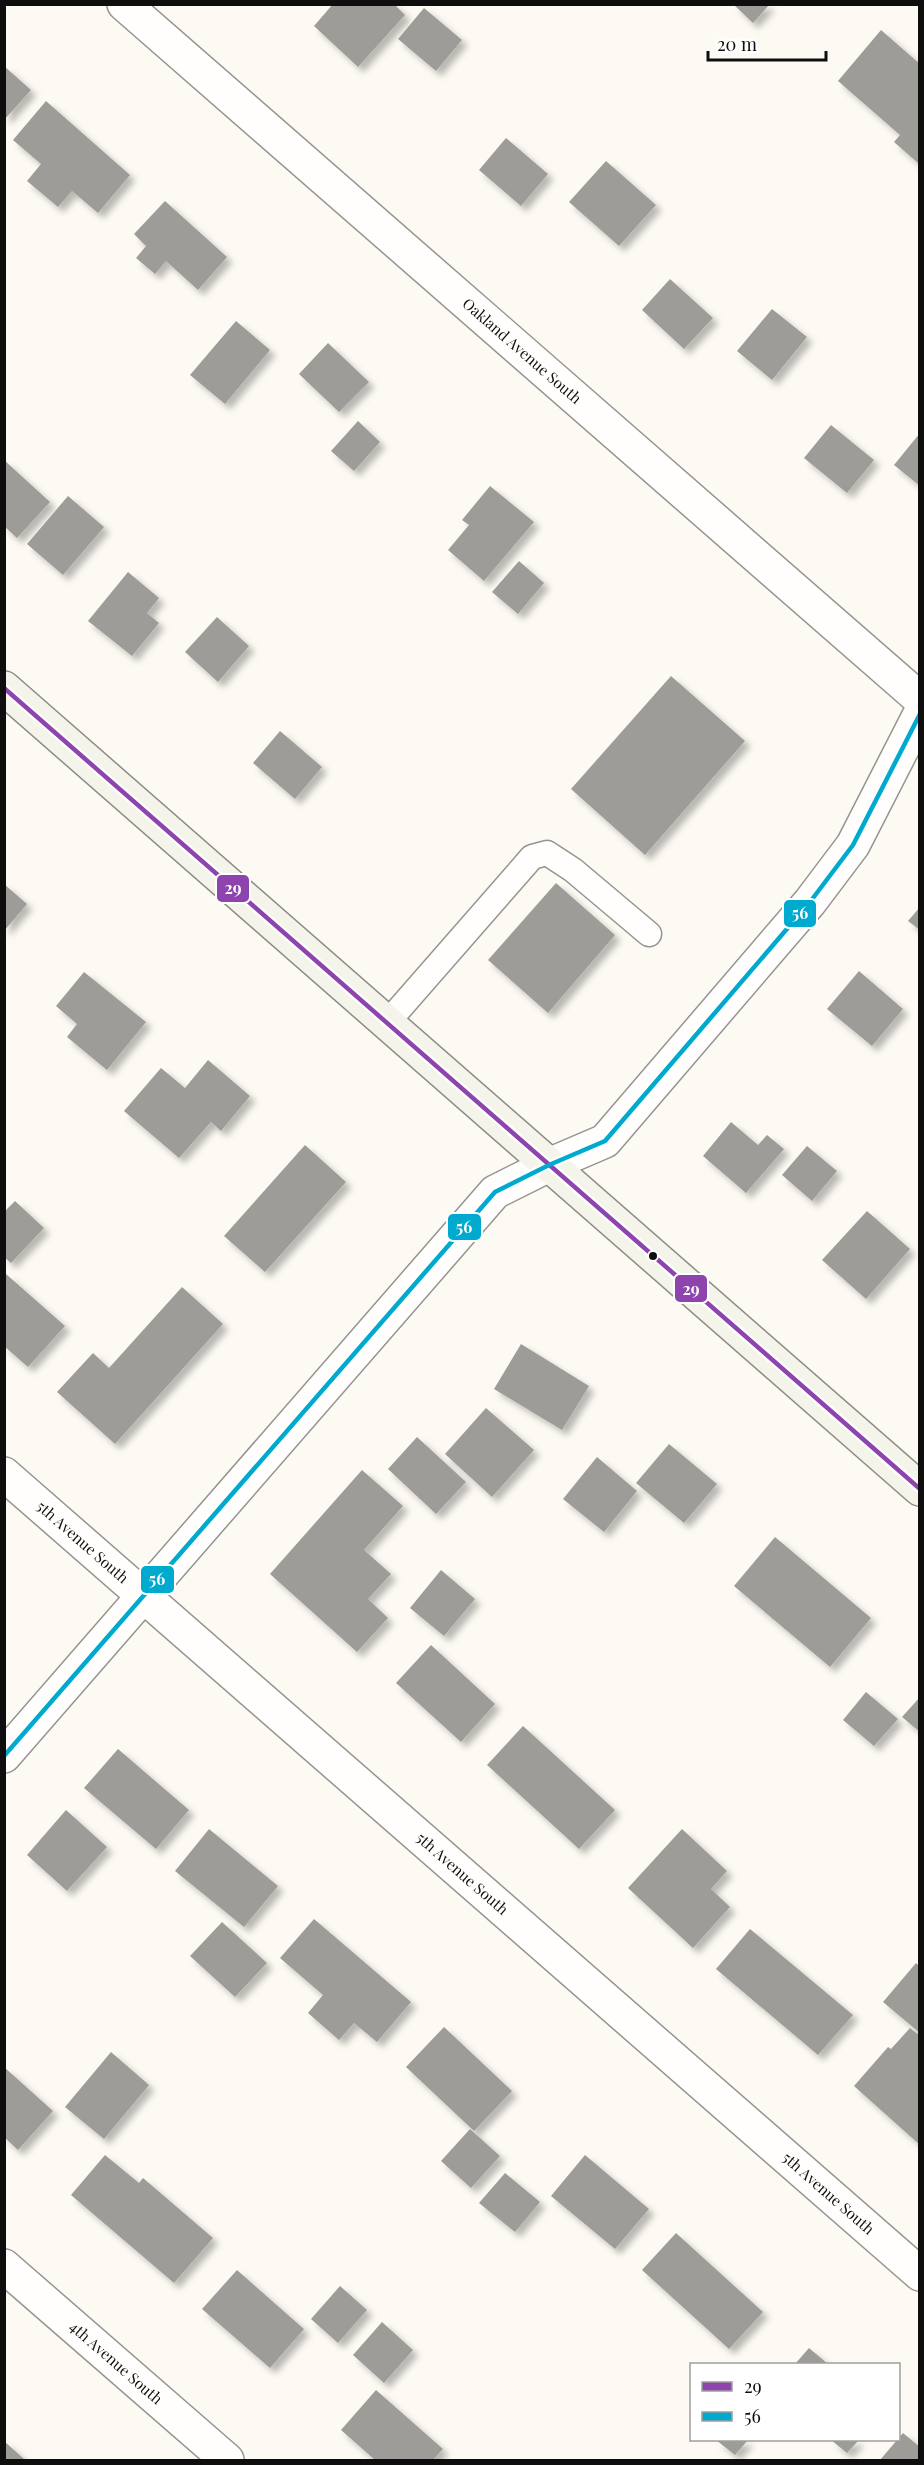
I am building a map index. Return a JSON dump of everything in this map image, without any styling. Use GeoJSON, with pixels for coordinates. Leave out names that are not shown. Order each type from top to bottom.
{"type":"FeatureCollection","features":[{"type":"Feature","properties":{"kind":"main road"},"geometry":{"type":"LineString","coordinates":[[4,688],[920,1489]]}},
{"type":"Feature","properties":{"kind":"street","name":"Oakland Avenue South"},"geometry":{"type":"LineString","coordinates":[[124,4],[920,699]]}},
{"type":"Feature","properties":{"kind":"street"},"geometry":{"type":"LineString","coordinates":[[4,1756],[495,1192],[605,1141],[810,902],[853,845],[920,714]]}},
{"type":"Feature","properties":{"kind":"street","name":"5th Avenue South"},"geometry":{"type":"LineString","coordinates":[[4,1474],[920,2274]]}},
{"type":"Feature","properties":{"kind":"street","name":"4th Avenue South"},"geometry":{"type":"LineString","coordinates":[[4,2266],[227,2460]]}},
{"type":"Feature","properties":{"kind":"lane"},"geometry":{"type":"LineString","coordinates":[[387,1023],[532,856],[547,853],[573,870],[649,934]]}},
{"type":"Feature","properties":{"kind":"building"},"geometry":{"type":"Polygon","coordinates":[[[333,4],[394,4],[405,15],[358,67],[314,26],[333,4]]]}},
{"type":"Feature","properties":{"kind":"building"},"geometry":{"type":"Polygon","coordinates":[[[733,4],[770,4],[753,23],[733,4]]]}},
{"type":"Feature","properties":{"kind":"building"},"geometry":{"type":"Polygon","coordinates":[[[424,8],[462,40],[436,71],[398,39],[424,8]]]}},
{"type":"Feature","properties":{"kind":"building"},"geometry":{"type":"Polygon","coordinates":[[[881,30],[920,64],[918,163],[894,142],[900,135],[838,81],[881,30]]]}},
{"type":"Feature","properties":{"kind":"building"},"geometry":{"type":"Polygon","coordinates":[[[4,66],[31,90],[4,120],[4,66]]]}},
{"type":"Feature","properties":{"kind":"building"},"geometry":{"type":"Polygon","coordinates":[[[46,101],[130,175],[98,213],[72,191],[58,207],[27,181],[41,164],[13,140],[46,101]]]}},
{"type":"Feature","properties":{"kind":"building"},"geometry":{"type":"Polygon","coordinates":[[[506,138],[548,174],[521,206],[479,170],[506,138]]]}},
{"type":"Feature","properties":{"kind":"building"},"geometry":{"type":"Polygon","coordinates":[[[606,161],[656,205],[619,246],[569,202],[606,161]]]}},
{"type":"Feature","properties":{"kind":"building"},"geometry":{"type":"Polygon","coordinates":[[[165,201],[227,257],[198,290],[166,261],[155,274],[136,258],[146,246],[134,234],[165,201]]]}},
{"type":"Feature","properties":{"kind":"building"},"geometry":{"type":"Polygon","coordinates":[[[670,279],[713,318],[684,349],[642,310],[670,279]]]}},
{"type":"Feature","properties":{"kind":"building"},"geometry":{"type":"Polygon","coordinates":[[[772,309],[807,337],[772,380],[737,351],[772,309]]]}},
{"type":"Feature","properties":{"kind":"building"},"geometry":{"type":"Polygon","coordinates":[[[236,321],[270,350],[225,404],[190,375],[236,321]]]}},
{"type":"Feature","properties":{"kind":"building"},"geometry":{"type":"Polygon","coordinates":[[[328,343],[369,382],[339,412],[299,374],[328,343]]]}},
{"type":"Feature","properties":{"kind":"building"},"geometry":{"type":"Polygon","coordinates":[[[358,421],[380,442],[354,471],[331,451],[358,421]]]}},
{"type":"Feature","properties":{"kind":"building"},"geometry":{"type":"Polygon","coordinates":[[[831,425],[874,460],[847,493],[804,458],[831,425]]]}},
{"type":"Feature","properties":{"kind":"building"},"geometry":{"type":"Polygon","coordinates":[[[920,433],[920,486],[894,465],[920,433]]]}},
{"type":"Feature","properties":{"kind":"building"},"geometry":{"type":"Polygon","coordinates":[[[4,460],[50,502],[17,538],[4,526],[4,460]]]}},
{"type":"Feature","properties":{"kind":"building"},"geometry":{"type":"Polygon","coordinates":[[[490,486],[534,522],[484,581],[448,550],[469,525],[462,520],[490,486]]]}},
{"type":"Feature","properties":{"kind":"building"},"geometry":{"type":"Polygon","coordinates":[[[68,496],[104,527],[63,575],[27,544],[68,496]]]}},
{"type":"Feature","properties":{"kind":"building"},"geometry":{"type":"Polygon","coordinates":[[[519,561],[544,583],[518,614],[492,592],[519,561]]]}},
{"type":"Feature","properties":{"kind":"building"},"geometry":{"type":"Polygon","coordinates":[[[128,572],[159,598],[147,613],[159,623],[132,656],[88,621],[128,572]]]}},
{"type":"Feature","properties":{"kind":"building"},"geometry":{"type":"Polygon","coordinates":[[[217,617],[249,646],[218,682],[185,652],[217,617]]]}},
{"type":"Feature","properties":{"kind":"building"},"geometry":{"type":"Polygon","coordinates":[[[671,676],[745,741],[645,855],[571,789],[671,676]]]}},
{"type":"Feature","properties":{"kind":"building"},"geometry":{"type":"Polygon","coordinates":[[[280,731],[322,767],[295,799],[253,763],[280,731]]]}},
{"type":"Feature","properties":{"kind":"building"},"geometry":{"type":"Polygon","coordinates":[[[556,883],[615,935],[548,1013],[488,960],[556,883]]]}},
{"type":"Feature","properties":{"kind":"building"},"geometry":{"type":"Polygon","coordinates":[[[4,884],[27,904],[4,931],[4,884]]]}},
{"type":"Feature","properties":{"kind":"building"},"geometry":{"type":"Polygon","coordinates":[[[920,907],[920,930],[908,921],[920,907]]]}},
{"type":"Feature","properties":{"kind":"building"},"geometry":{"type":"Polygon","coordinates":[[[859,971],[903,1009],[872,1046],[827,1009],[859,971]]]}},
{"type":"Feature","properties":{"kind":"building"},"geometry":{"type":"Polygon","coordinates":[[[84,972],[146,1022],[107,1070],[67,1037],[77,1024],[56,1006],[84,972]]]}},
{"type":"Feature","properties":{"kind":"building"},"geometry":{"type":"Polygon","coordinates":[[[208,1060],[250,1096],[221,1131],[211,1122],[179,1158],[124,1111],[161,1068],[185,1088],[208,1060]]]}},
{"type":"Feature","properties":{"kind":"building"},"geometry":{"type":"Polygon","coordinates":[[[731,1122],[758,1145],[767,1135],[784,1149],[746,1193],[703,1156],[731,1122]]]}},
{"type":"Feature","properties":{"kind":"building"},"geometry":{"type":"Polygon","coordinates":[[[305,1145],[346,1182],[265,1272],[224,1236],[305,1145]]]}},
{"type":"Feature","properties":{"kind":"building"},"geometry":{"type":"Polygon","coordinates":[[[807,1146],[837,1171],[812,1201],[782,1175],[807,1146]]]}},
{"type":"Feature","properties":{"kind":"building"},"geometry":{"type":"Polygon","coordinates":[[[15,1201],[44,1228],[11,1263],[4,1257],[4,1212],[15,1201]]]}},
{"type":"Feature","properties":{"kind":"building"},"geometry":{"type":"Polygon","coordinates":[[[867,1211],[910,1249],[866,1299],[822,1260],[867,1211]]]}},
{"type":"Feature","properties":{"kind":"building"},"geometry":{"type":"Polygon","coordinates":[[[6,1274],[65,1326],[28,1367],[4,1346],[6,1274]]]}},
{"type":"Feature","properties":{"kind":"building"},"geometry":{"type":"Polygon","coordinates":[[[182,1287],[223,1324],[115,1444],[57,1392],[93,1353],[109,1368],[182,1287]]]}},
{"type":"Feature","properties":{"kind":"building"},"geometry":{"type":"Polygon","coordinates":[[[521,1344],[589,1386],[562,1430],[494,1389],[521,1344]]]}},
{"type":"Feature","properties":{"kind":"building"},"geometry":{"type":"Polygon","coordinates":[[[486,1408],[534,1450],[492,1497],[445,1454],[486,1408]]]}},
{"type":"Feature","properties":{"kind":"building"},"geometry":{"type":"Polygon","coordinates":[[[417,1437],[466,1482],[436,1514],[388,1469],[417,1437]]]}},
{"type":"Feature","properties":{"kind":"building"},"geometry":{"type":"Polygon","coordinates":[[[669,1444],[717,1484],[684,1523],[636,1483],[669,1444]]]}},
{"type":"Feature","properties":{"kind":"building"},"geometry":{"type":"Polygon","coordinates":[[[597,1457],[637,1491],[604,1532],[563,1499],[597,1457]]]}},
{"type":"Feature","properties":{"kind":"building"},"geometry":{"type":"Polygon","coordinates":[[[362,1470],[403,1506],[364,1550],[391,1574],[368,1599],[388,1618],[357,1652],[270,1574],[362,1470]]]}},
{"type":"Feature","properties":{"kind":"building"},"geometry":{"type":"Polygon","coordinates":[[[775,1537],[871,1618],[830,1667],[734,1586],[775,1537]]]}},
{"type":"Feature","properties":{"kind":"building"},"geometry":{"type":"Polygon","coordinates":[[[441,1570],[475,1599],[444,1636],[410,1608],[441,1570]]]}},
{"type":"Feature","properties":{"kind":"building"},"geometry":{"type":"Polygon","coordinates":[[[431,1645],[495,1704],[461,1742],[396,1683],[431,1645]]]}},
{"type":"Feature","properties":{"kind":"building"},"geometry":{"type":"Polygon","coordinates":[[[866,1692],[898,1719],[874,1746],[843,1720],[866,1692]]]}},
{"type":"Feature","properties":{"kind":"building"},"geometry":{"type":"Polygon","coordinates":[[[920,1697],[920,1732],[902,1717],[920,1697]]]}},
{"type":"Feature","properties":{"kind":"building"},"geometry":{"type":"Polygon","coordinates":[[[523,1726],[615,1810],[579,1849],[487,1765],[523,1726]]]}},
{"type":"Feature","properties":{"kind":"building"},"geometry":{"type":"Polygon","coordinates":[[[118,1749],[189,1810],[156,1849],[84,1788],[118,1749]]]}},
{"type":"Feature","properties":{"kind":"building"},"geometry":{"type":"Polygon","coordinates":[[[66,1810],[107,1847],[67,1891],[27,1855],[66,1810]]]}},
{"type":"Feature","properties":{"kind":"building"},"geometry":{"type":"Polygon","coordinates":[[[209,1829],[278,1886],[244,1927],[175,1871],[209,1829]]]}},
{"type":"Feature","properties":{"kind":"building"},"geometry":{"type":"Polygon","coordinates":[[[682,1829],[727,1871],[711,1889],[730,1907],[693,1948],[628,1888],[682,1829]]]}},
{"type":"Feature","properties":{"kind":"building"},"geometry":{"type":"Polygon","coordinates":[[[314,1919],[411,2002],[377,2042],[354,2023],[339,2040],[308,2013],[323,1995],[280,1958],[314,1919]]]}},
{"type":"Feature","properties":{"kind":"building"},"geometry":{"type":"Polygon","coordinates":[[[222,1922],[267,1963],[235,1997],[190,1956],[222,1922]]]}},
{"type":"Feature","properties":{"kind":"building"},"geometry":{"type":"Polygon","coordinates":[[[750,1929],[853,2015],[818,2055],[716,1969],[750,1929]]]}},
{"type":"Feature","properties":{"kind":"building"},"geometry":{"type":"Polygon","coordinates":[[[916,1963],[920,1967],[920,2033],[883,2002],[916,1963]]]}},
{"type":"Feature","properties":{"kind":"building"},"geometry":{"type":"Polygon","coordinates":[[[444,2027],[512,2091],[474,2131],[406,2067],[444,2027]]]}},
{"type":"Feature","properties":{"kind":"building"},"geometry":{"type":"Polygon","coordinates":[[[910,2028],[920,2036],[920,2145],[854,2086],[888,2047],[891,2049],[910,2028]]]}},
{"type":"Feature","properties":{"kind":"building"},"geometry":{"type":"Polygon","coordinates":[[[111,2052],[149,2085],[104,2139],[65,2107],[111,2052]]]}},
{"type":"Feature","properties":{"kind":"building"},"geometry":{"type":"Polygon","coordinates":[[[4,2067],[53,2111],[18,2150],[4,2137],[4,2067]]]}},
{"type":"Feature","properties":{"kind":"building"},"geometry":{"type":"Polygon","coordinates":[[[470,2129],[500,2156],[471,2188],[441,2161],[470,2129]]]}},
{"type":"Feature","properties":{"kind":"building"},"geometry":{"type":"Polygon","coordinates":[[[105,2155],[139,2183],[143,2178],[213,2238],[174,2283],[71,2195],[105,2155]]]}},
{"type":"Feature","properties":{"kind":"building"},"geometry":{"type":"Polygon","coordinates":[[[585,2155],[649,2209],[615,2249],[551,2196],[585,2155]]]}},
{"type":"Feature","properties":{"kind":"building"},"geometry":{"type":"Polygon","coordinates":[[[505,2173],[540,2202],[515,2232],[479,2203],[505,2173]]]}},
{"type":"Feature","properties":{"kind":"building"},"geometry":{"type":"Polygon","coordinates":[[[676,2233],[763,2312],[729,2349],[642,2270],[676,2233]]]}},
{"type":"Feature","properties":{"kind":"building"},"geometry":{"type":"Polygon","coordinates":[[[237,2270],[304,2329],[270,2368],[202,2309],[237,2270]]]}},
{"type":"Feature","properties":{"kind":"building"},"geometry":{"type":"Polygon","coordinates":[[[340,2286],[367,2310],[338,2343],[311,2319],[340,2286]]]}},
{"type":"Feature","properties":{"kind":"building"},"geometry":{"type":"Polygon","coordinates":[[[382,2322],[413,2350],[384,2383],[353,2355],[382,2322]]]}},
{"type":"Feature","properties":{"kind":"building"},"geometry":{"type":"Polygon","coordinates":[[[809,2348],[827,2363],[796,2363],[809,2348]]]}},
{"type":"Feature","properties":{"kind":"building"},"geometry":{"type":"Polygon","coordinates":[[[376,2390],[443,2449],[433,2460],[375,2460],[341,2430],[376,2390]]]}},
{"type":"Feature","properties":{"kind":"building"},"geometry":{"type":"Polygon","coordinates":[[[903,2433],[920,2447],[920,2460],[880,2460],[896,2441],[900,2441],[903,2433]]]}},
{"type":"Feature","properties":{"kind":"building"},"geometry":{"type":"Polygon","coordinates":[[[4,2441],[24,2459],[4,2460],[4,2441]]]}},
{"type":"Feature","properties":{"kind":"building"},"geometry":{"type":"Polygon","coordinates":[[[717,2441],[747,2441],[735,2455],[717,2441]]]}},
{"type":"Feature","properties":{"kind":"building"},"geometry":{"type":"Polygon","coordinates":[[[832,2441],[858,2441],[847,2453],[832,2441]]]}},
{"type":"Feature","properties":{"kind":"transit line","name":"29"},"geometry":{"type":"LineString","coordinates":[[4,688],[920,1489]]}},
{"type":"Feature","properties":{"kind":"transit line","name":"56"},"geometry":{"type":"LineString","coordinates":[[4,1756],[495,1192],[605,1141],[810,902],[853,845],[920,714]]}}]}
